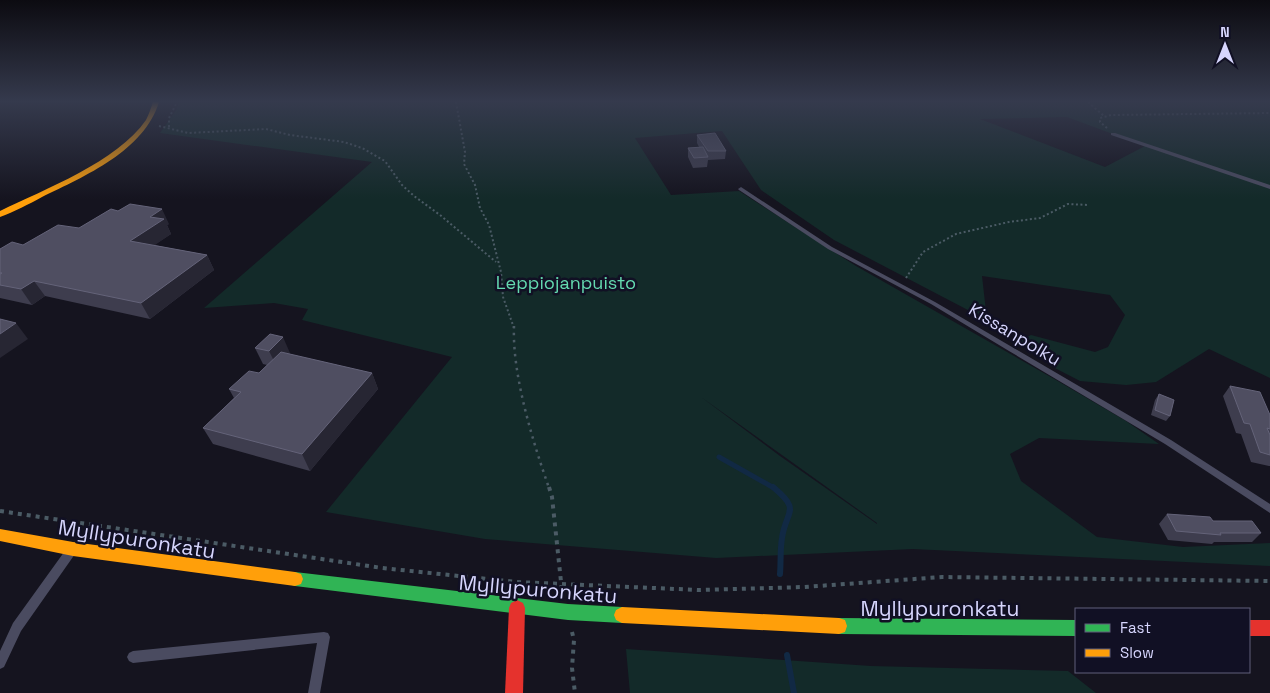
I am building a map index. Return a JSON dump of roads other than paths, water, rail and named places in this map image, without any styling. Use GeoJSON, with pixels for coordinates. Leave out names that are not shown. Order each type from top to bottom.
{"type":"FeatureCollection","features":[{"type":"Feature","properties":{"kind":"main road"},"geometry":{"type":"LineString","coordinates":[[0,214],[68,179],[120,149],[136,134]]}},
{"type":"Feature","properties":{"kind":"main road","name":"Myllypuronkatu"},"geometry":{"type":"LineString","coordinates":[[0,536],[73,549],[241,573],[517,608],[813,626],[1075,628]]}},
{"type":"Feature","properties":{"kind":"main road"},"geometry":{"type":"LineString","coordinates":[[514,693],[517,608]]}},
{"type":"Feature","properties":{"kind":"main road"},"geometry":{"type":"LineString","coordinates":[[1250,628],[1270,628]]}},
{"type":"Feature","properties":{"kind":"lane"},"geometry":{"type":"LineString","coordinates":[[1114,134],[1270,187]]}},
{"type":"Feature","properties":{"kind":"lane","name":"Kissanpolku"},"geometry":{"type":"LineString","coordinates":[[742,189],[830,248],[901,286],[1168,442],[1270,509]]}},
{"type":"Feature","properties":{"kind":"lane"},"geometry":{"type":"LineString","coordinates":[[0,663],[17,627],[73,549]]}},
{"type":"Feature","properties":{"kind":"lane"},"geometry":{"type":"LineString","coordinates":[[133,657],[324,637],[314,693]]}},
{"type":"Feature","properties":{"kind":"waterway"},"geometry":{"type":"LineString","coordinates":[[719,457],[774,488]]}},
{"type":"Feature","properties":{"kind":"waterway"},"geometry":{"type":"LineString","coordinates":[[773,487],[790,506],[782,538],[780,574]]}},
{"type":"Feature","properties":{"kind":"waterway"},"geometry":{"type":"LineString","coordinates":[[787,655],[794,693]]}},
{"type":"Feature","properties":{"kind":"park label","name":"Leppiojanpuisto"},"geometry":{"type":"Point","coordinates":[566,282]}}]}
